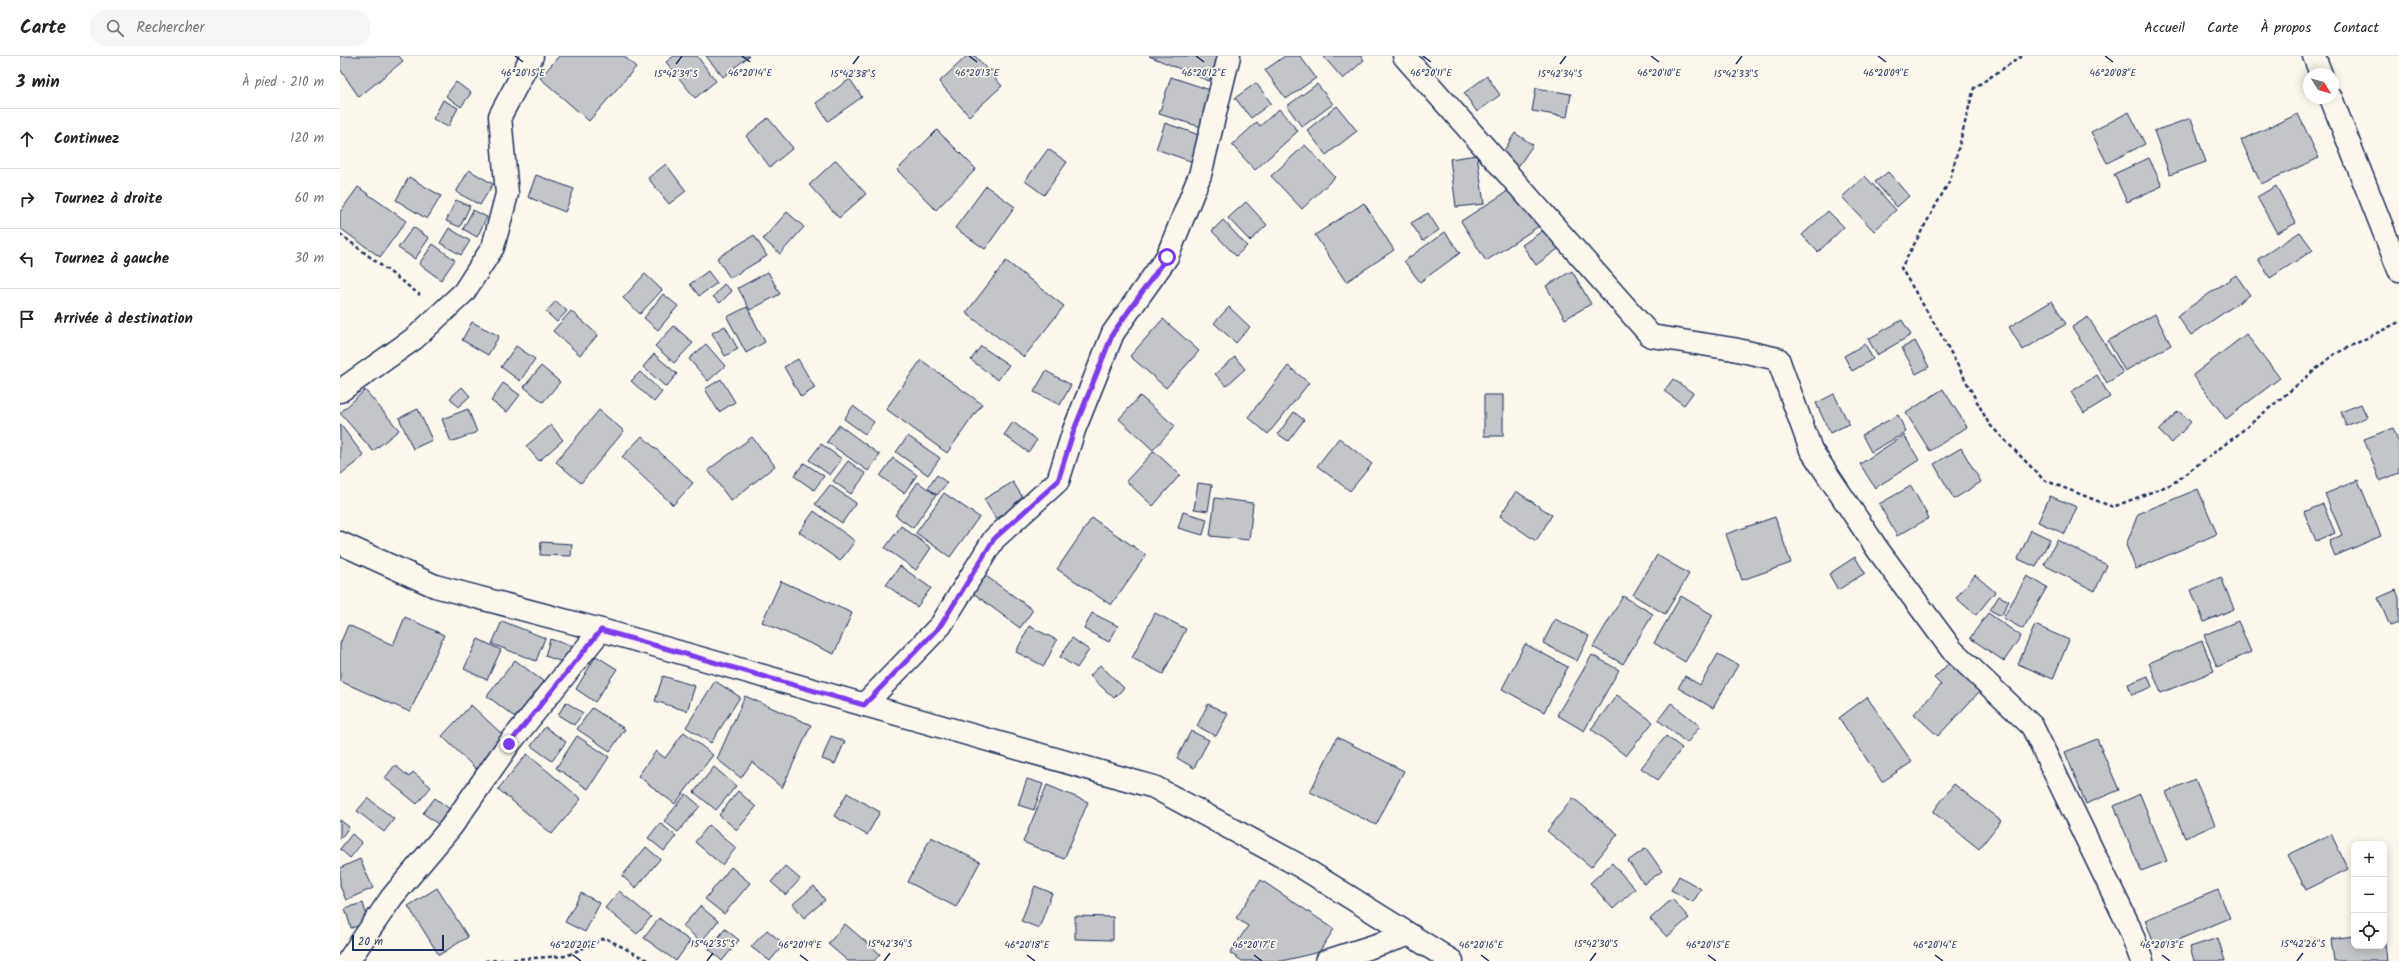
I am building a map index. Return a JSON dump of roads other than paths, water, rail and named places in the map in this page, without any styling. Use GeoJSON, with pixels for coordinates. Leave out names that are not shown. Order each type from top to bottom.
{"type":"FeatureCollection","features":[{"type":"Feature","properties":{"kind":"street"},"geometry":{"type":"LineString","coordinates":[[340,391],[415,338],[443,312],[464,292],[492,247],[507,194],[500,116],[532,56]]}},
{"type":"Feature","properties":{"kind":"street"},"geometry":{"type":"LineString","coordinates":[[864,705],[941,625],[994,539],[1058,481],[1074,430],[1113,333],[1167,257],[1200,175],[1230,56]]}},
{"type":"Feature","properties":{"kind":"street"},"geometry":{"type":"LineString","coordinates":[[1404,56],[1652,336],[1733,349],[1778,359],[1811,450],[1878,550],[1952,650],[2032,726],[2128,924],[2142,961]]}},
{"type":"Feature","properties":{"kind":"street"},"geometry":{"type":"LineString","coordinates":[[2314,56],[2319,68]]}},
{"type":"Feature","properties":{"kind":"street"},"geometry":{"type":"LineString","coordinates":[[2332,104],[2399,270]]}},
{"type":"Feature","properties":{"kind":"street"},"geometry":{"type":"LineString","coordinates":[[340,543],[435,586],[601,630],[1154,787],[1300,866],[1408,935],[1452,961]]}},
{"type":"Feature","properties":{"kind":"street"},"geometry":{"type":"LineString","coordinates":[[348,961],[392,897],[451,827],[509,744],[601,630]]}},
{"type":"Feature","properties":{"kind":"street"},"geometry":{"type":"LineString","coordinates":[[1327,961],[1408,935]]}}]}
